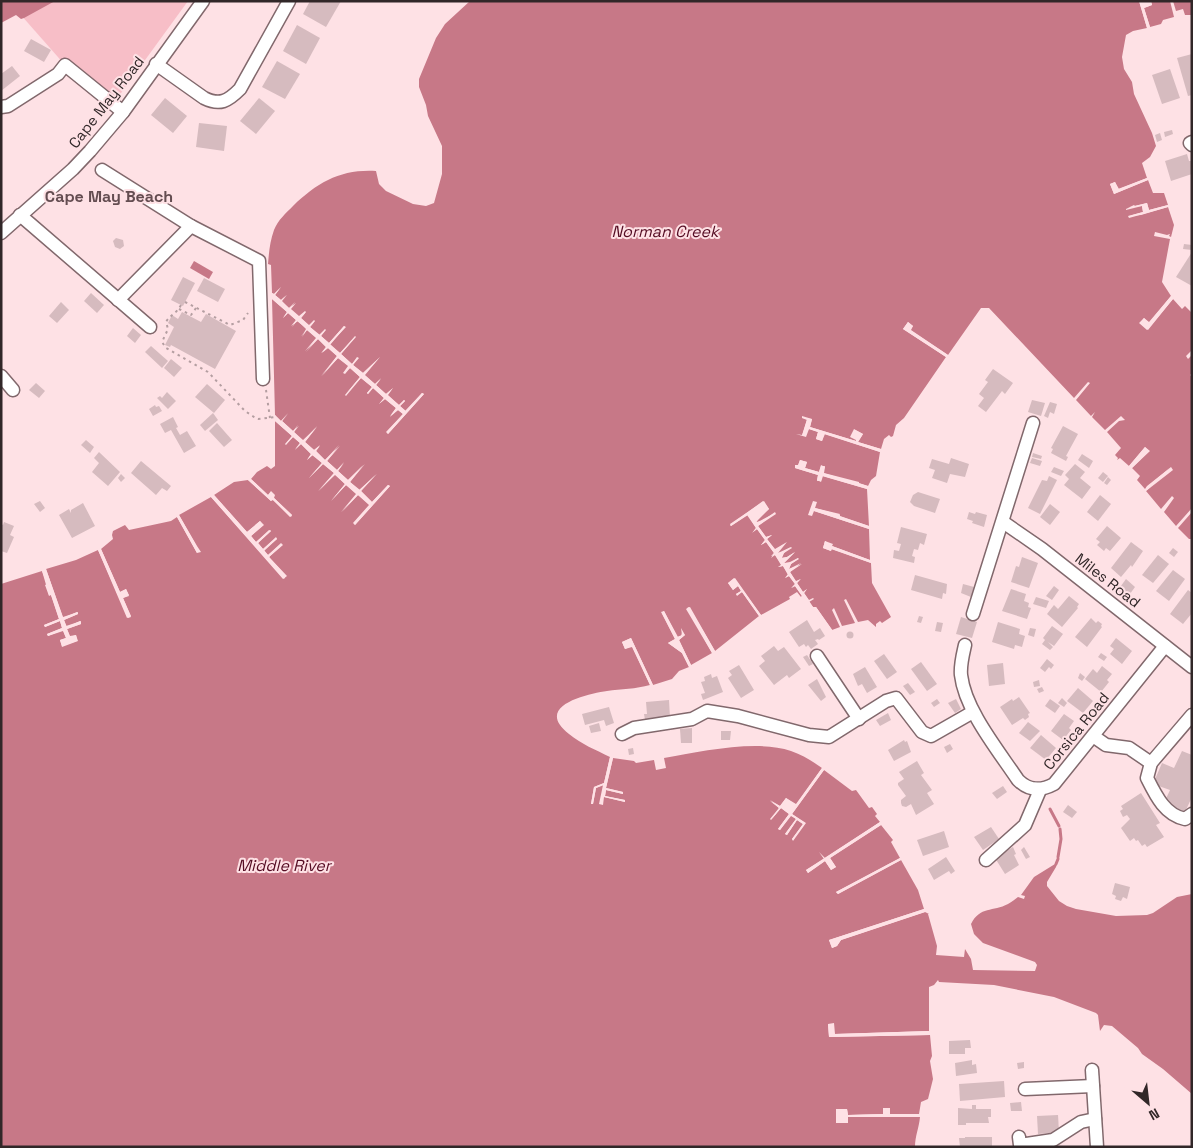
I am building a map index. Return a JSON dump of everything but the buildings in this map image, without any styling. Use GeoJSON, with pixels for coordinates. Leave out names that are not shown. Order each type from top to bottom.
{"type":"FeatureCollection","features":[{"type":"Feature","properties":{"kind":"street","name":"Cape May Road"},"geometry":{"type":"LineString","coordinates":[[1,232],[73,169],[90,151],[122,112],[202,1]]}},
{"type":"Feature","properties":{"kind":"street"},"geometry":{"type":"LineString","coordinates":[[156,64],[204,98],[212,102],[222,102],[240,89],[289,1]]}},
{"type":"Feature","properties":{"kind":"street"},"geometry":{"type":"LineString","coordinates":[[1,107],[8,106],[58,74],[65,65],[122,112]]}},
{"type":"Feature","properties":{"kind":"street"},"geometry":{"type":"LineString","coordinates":[[102,170],[191,226],[259,261],[263,379]]}},
{"type":"Feature","properties":{"kind":"street"},"geometry":{"type":"LineString","coordinates":[[1,215],[16,219],[150,327]]}},
{"type":"Feature","properties":{"kind":"street"},"geometry":{"type":"LineString","coordinates":[[118,300],[191,226]]}},
{"type":"Feature","properties":{"kind":"street"},"geometry":{"type":"LineString","coordinates":[[1,376],[13,390]]}},
{"type":"Feature","properties":{"kind":"street"},"geometry":{"type":"LineString","coordinates":[[973,614],[1033,423]]}},
{"type":"Feature","properties":{"kind":"street","name":"Miles Road"},"geometry":{"type":"LineString","coordinates":[[1003,522],[1023,534],[1192,667]]}},
{"type":"Feature","properties":{"kind":"street"},"geometry":{"type":"LineString","coordinates":[[622,734],[634,728],[692,719],[707,711],[738,716],[818,737],[829,737],[886,701],[896,698],[922,732],[931,736],[973,712],[965,694],[961,673],[965,644]]}},
{"type":"Feature","properties":{"kind":"street","name":"Corsica Road"},"geometry":{"type":"LineString","coordinates":[[973,712],[1018,780],[1024,786],[1040,790],[1054,784],[1165,646]]}},
{"type":"Feature","properties":{"kind":"street"},"geometry":{"type":"LineString","coordinates":[[817,656],[859,718]]}},
{"type":"Feature","properties":{"kind":"street"},"geometry":{"type":"LineString","coordinates":[[1192,715],[1151,763],[1147,778],[1164,806],[1175,817],[1186,819],[1192,814]]}},
{"type":"Feature","properties":{"kind":"street"},"geometry":{"type":"LineString","coordinates":[[1093,736],[1106,745],[1129,748],[1151,763]]}},
{"type":"Feature","properties":{"kind":"street"},"geometry":{"type":"LineString","coordinates":[[986,860],[1025,825],[1040,790]]}},
{"type":"Feature","properties":{"kind":"street"},"geometry":{"type":"LineString","coordinates":[[1092,1070],[1097,1147]]}},
{"type":"Feature","properties":{"kind":"street"},"geometry":{"type":"LineString","coordinates":[[1025,1089],[1093,1086]]}},
{"type":"Feature","properties":{"kind":"street"},"geometry":{"type":"LineString","coordinates":[[1019,1136],[1020,1145],[1053,1140],[1081,1122],[1095,1119]]}},
{"type":"Feature","properties":{"kind":"path"},"geometry":{"type":"LineString","coordinates":[[185,302],[230,325],[243,320],[250,310]]}},
{"type":"Feature","properties":{"kind":"path"},"geometry":{"type":"LineString","coordinates":[[181,305],[176,314],[166,322],[168,329],[162,345],[208,372],[245,411],[258,419],[275,417]]}},
{"type":"Feature","properties":{"kind":"path"},"geometry":{"type":"LineString","coordinates":[[179,309],[192,315],[196,308]]}},
{"type":"Feature","properties":{"kind":"path"},"geometry":{"type":"LineString","coordinates":[[263,379],[267,391],[270,418]]}},
{"type":"Feature","properties":{"kind":"shaded area"},"geometry":{"type":"Polygon","coordinates":[[[25,1],[188,1],[116,100],[65,65],[13,6],[25,1]]]}},
{"type":"Feature","properties":{"kind":"water"},"geometry":{"type":"Polygon","coordinates":[[[1,1],[55,1],[24,18],[21,19],[16,15],[1,23],[1,1]]]}},
{"type":"Feature","properties":{"kind":"water"},"geometry":{"type":"Polygon","coordinates":[[[470,1],[1139,1],[1147,28],[1133,31],[1126,35],[1122,57],[1124,69],[1132,82],[1134,94],[1156,146],[1150,157],[1142,163],[1147,178],[1118,189],[1115,182],[1110,184],[1114,194],[1148,180],[1153,193],[1164,193],[1168,205],[1149,210],[1147,203],[1130,207],[1142,206],[1143,212],[1129,216],[1141,215],[1168,207],[1174,225],[1171,237],[1169,236],[1170,234],[1155,232],[1154,236],[1170,239],[1162,282],[1171,296],[1149,323],[1144,318],[1140,323],[1148,330],[1173,299],[1182,309],[1185,306],[1192,313],[1192,350],[1186,356],[1188,359],[1192,355],[1192,373],[1190,375],[1192,377],[1192,508],[1176,526],[1164,512],[1174,498],[1172,496],[1161,509],[1146,491],[1171,467],[1145,489],[1137,480],[1140,476],[1132,468],[1149,451],[1145,447],[1129,466],[1120,458],[1117,460],[1118,458],[1115,455],[1121,448],[1107,432],[1119,421],[1125,420],[1121,416],[1105,430],[1092,417],[1095,412],[1091,416],[1076,400],[1090,383],[1088,382],[1074,398],[989,308],[981,308],[948,355],[910,330],[913,326],[908,322],[903,329],[946,357],[904,418],[896,425],[893,436],[889,435],[884,439],[881,449],[858,442],[863,434],[855,430],[851,436],[856,441],[810,427],[812,419],[802,418],[807,419],[802,436],[809,429],[818,432],[816,439],[822,441],[824,434],[880,452],[876,476],[868,486],[823,473],[825,466],[821,466],[819,472],[805,468],[807,462],[800,460],[795,468],[818,475],[817,481],[821,481],[822,476],[867,489],[869,526],[839,516],[840,514],[815,508],[814,511],[869,529],[870,560],[832,546],[825,541],[823,548],[871,563],[872,583],[891,617],[882,623],[880,621],[876,624],[876,627],[868,620],[858,622],[846,599],[844,600],[855,623],[842,626],[834,608],[832,610],[840,627],[832,630],[804,593],[807,589],[803,592],[797,583],[800,579],[796,582],[790,572],[801,563],[789,569],[791,564],[798,558],[784,563],[795,552],[781,558],[791,547],[778,553],[780,547],[787,542],[775,550],[767,539],[772,535],[766,537],[758,526],[775,513],[756,523],[759,517],[769,509],[763,501],[730,525],[747,515],[756,528],[753,532],[757,529],[765,540],[761,545],[766,542],[774,553],[771,556],[775,555],[782,565],[778,567],[783,566],[788,575],[785,578],[789,576],[795,584],[792,588],[795,586],[802,596],[797,592],[789,597],[790,599],[761,615],[734,578],[728,583],[733,590],[738,586],[741,591],[736,594],[742,592],[759,616],[715,651],[690,607],[687,608],[712,653],[691,665],[679,640],[685,635],[682,633],[678,637],[664,611],[662,613],[675,639],[668,643],[682,653],[689,667],[679,671],[672,679],[653,685],[631,638],[622,642],[625,649],[632,646],[650,685],[588,695],[567,703],[560,709],[557,716],[559,724],[569,734],[610,757],[604,783],[594,787],[591,804],[593,804],[596,788],[604,785],[604,797],[625,802],[625,800],[605,796],[606,790],[623,794],[623,792],[606,788],[613,758],[634,761],[636,763],[654,760],[656,770],[666,768],[664,758],[745,746],[761,746],[791,751],[807,758],[822,768],[796,805],[786,798],[780,806],[770,800],[779,808],[771,820],[781,808],[789,814],[778,829],[780,830],[791,815],[796,819],[785,834],[787,835],[797,820],[803,824],[793,840],[805,823],[792,814],[824,770],[852,791],[856,790],[869,808],[872,807],[877,814],[875,816],[880,822],[806,870],[808,873],[825,861],[831,870],[836,867],[830,858],[881,825],[893,840],[891,842],[900,858],[836,892],[838,894],[901,860],[918,890],[924,909],[829,940],[832,948],[837,946],[841,940],[925,912],[929,914],[937,946],[936,955],[964,957],[965,949],[971,959],[973,970],[1035,971],[1037,965],[1035,962],[983,943],[974,934],[971,924],[978,914],[1002,906],[1018,897],[1024,899],[1025,896],[1021,895],[1034,877],[1055,864],[1057,864],[1047,882],[1047,886],[1059,901],[1076,909],[1116,916],[1147,915],[1177,897],[1192,894],[1192,1094],[1142,1054],[1138,1048],[1112,1026],[1104,1025],[1100,1031],[1098,1015],[1096,1013],[1054,997],[994,985],[939,982],[938,980],[929,987],[929,1031],[834,1034],[834,1024],[828,1024],[829,1037],[930,1035],[932,1056],[930,1061],[933,1079],[928,1099],[921,1102],[919,1114],[890,1114],[890,1109],[883,1108],[883,1114],[848,1115],[847,1109],[836,1109],[836,1123],[847,1123],[848,1117],[920,1117],[915,1147],[1,1147],[1,584],[42,571],[59,619],[44,625],[45,627],[60,621],[62,628],[47,634],[48,636],[63,630],[66,638],[60,640],[62,646],[77,641],[76,635],[70,637],[67,629],[81,624],[80,621],[67,627],[64,620],[78,614],[77,612],[63,618],[46,569],[76,560],[98,550],[127,618],[131,616],[123,598],[129,596],[126,589],[120,592],[101,549],[113,539],[113,531],[125,525],[129,530],[171,521],[177,517],[197,553],[197,547],[179,515],[211,497],[284,579],[286,576],[269,557],[282,545],[268,555],[264,551],[277,539],[263,549],[258,543],[271,531],[269,530],[256,542],[251,536],[263,525],[260,521],[247,532],[214,495],[234,482],[248,480],[271,501],[272,499],[290,517],[292,515],[273,497],[271,492],[268,495],[251,479],[257,472],[267,466],[271,469],[275,466],[275,421],[292,436],[285,445],[293,437],[300,443],[295,450],[301,444],[311,454],[307,460],[312,455],[322,463],[309,478],[323,464],[334,473],[319,491],[335,474],[345,484],[331,501],[346,485],[357,494],[342,512],[358,495],[370,505],[354,523],[355,525],[390,486],[388,485],[372,502],[361,491],[376,474],[360,490],[350,482],[363,465],[348,480],[338,471],[344,462],[337,470],[327,461],[339,445],[325,460],[316,451],[320,446],[314,450],[305,442],[317,426],[303,441],[294,432],[299,426],[293,431],[282,421],[288,414],[281,421],[275,415],[272,299],[287,312],[283,318],[288,313],[296,320],[292,327],[297,321],[307,329],[301,336],[307,330],[317,338],[306,352],[318,339],[326,347],[322,353],[328,348],[337,356],[322,376],[338,358],[349,366],[344,373],[350,368],[360,377],[345,395],[361,378],[372,387],[368,394],[373,388],[384,398],[379,404],[385,399],[396,408],[390,417],[398,410],[403,414],[387,432],[388,434],[424,394],[422,393],[406,411],[400,406],[404,400],[399,405],[387,395],[393,388],[386,394],[376,385],[381,378],[375,384],[364,375],[380,357],[363,373],[353,365],[358,357],[352,364],[341,354],[356,336],[340,353],[330,345],[344,326],[329,343],[321,336],[325,330],[320,335],[310,327],[315,321],[309,326],[301,318],[306,312],[299,317],[290,309],[295,302],[289,308],[281,301],[286,295],[281,300],[275,295],[281,287],[274,294],[272,293],[271,265],[268,264],[270,247],[276,226],[302,198],[321,184],[352,172],[376,171],[379,184],[386,191],[413,204],[426,206],[434,203],[442,174],[442,146],[428,116],[419,87],[419,79],[436,38],[445,24],[470,1]]]}},
{"type":"Feature","properties":{"kind":"water"},"geometry":{"type":"Polygon","coordinates":[[[1151,1],[1170,1],[1174,17],[1150,27],[1144,8],[1152,5],[1151,1]]]}},
{"type":"Feature","properties":{"kind":"water"},"geometry":{"type":"Polygon","coordinates":[[[1173,1],[1192,1],[1192,15],[1185,15],[1183,9],[1176,11],[1173,1]]]}},
{"type":"Feature","properties":{"kind":"water"},"geometry":{"type":"Polygon","coordinates":[[[194,261],[213,272],[209,279],[190,268],[194,261]]]}},
{"type":"Feature","properties":{"kind":"water"},"geometry":{"type":"Polygon","coordinates":[[[1192,512],[1192,539],[1189,539],[1178,528],[1192,512]]]}},
{"type":"Feature","properties":{"kind":"pier"},"geometry":{"type":"Polygon","coordinates":[[[1139,1],[1142,1],[1143,5],[1151,1],[1152,5],[1144,8],[1150,27],[1147,28],[1139,1]]]}},
{"type":"Feature","properties":{"kind":"pier"},"geometry":{"type":"Polygon","coordinates":[[[1147,178],[1148,180],[1114,194],[1110,184],[1115,182],[1119,189],[1147,178]]]}},
{"type":"Feature","properties":{"kind":"pier"},"geometry":{"type":"Polygon","coordinates":[[[1147,203],[1149,210],[1168,205],[1168,207],[1129,218],[1128,216],[1143,212],[1142,206],[1126,209],[1134,205],[1147,203]]]}},
{"type":"Feature","properties":{"kind":"pier"},"geometry":{"type":"Polygon","coordinates":[[[281,287],[275,295],[281,300],[287,295],[282,301],[289,308],[296,303],[291,309],[299,316],[305,311],[301,318],[309,325],[314,320],[310,327],[319,335],[325,329],[321,336],[329,343],[344,326],[346,327],[330,344],[340,353],[356,337],[341,354],[352,364],[357,357],[359,358],[353,365],[363,373],[380,357],[365,375],[375,384],[381,379],[376,385],[386,394],[393,388],[388,395],[399,405],[404,400],[400,406],[405,411],[422,393],[424,394],[388,434],[386,432],[403,414],[398,410],[390,416],[396,408],[385,399],[379,404],[384,398],[373,388],[368,394],[372,387],[361,378],[346,396],[360,377],[350,368],[345,374],[343,373],[348,366],[338,358],[321,376],[337,356],[328,348],[321,353],[326,347],[318,339],[305,351],[316,338],[307,330],[302,337],[306,329],[298,321],[291,326],[296,320],[288,313],[283,318],[287,312],[272,299],[272,293],[274,294],[281,287]]]}},
{"type":"Feature","properties":{"kind":"pier"},"geometry":{"type":"Polygon","coordinates":[[[1171,296],[1173,299],[1147,330],[1139,323],[1144,318],[1149,322],[1171,296]]]}},
{"type":"Feature","properties":{"kind":"pier"},"geometry":{"type":"Polygon","coordinates":[[[908,322],[913,326],[911,330],[948,355],[946,357],[903,329],[908,322]]]}},
{"type":"Feature","properties":{"kind":"pier"},"geometry":{"type":"Polygon","coordinates":[[[288,413],[282,421],[293,431],[298,425],[294,432],[303,440],[317,427],[305,442],[314,450],[320,445],[316,451],[325,460],[340,446],[327,461],[337,470],[344,463],[338,471],[348,480],[365,464],[350,482],[359,490],[377,474],[361,491],[372,502],[388,485],[390,486],[355,525],[353,523],[369,505],[358,495],[341,512],[356,494],[346,485],[331,501],[345,484],[335,475],[318,491],[334,473],[323,464],[309,478],[322,463],[313,455],[307,460],[311,454],[301,444],[295,449],[300,443],[293,437],[285,444],[292,436],[275,421],[275,415],[281,421],[288,413]]]}},
{"type":"Feature","properties":{"kind":"pier"},"geometry":{"type":"Polygon","coordinates":[[[802,416],[812,419],[810,427],[856,441],[850,437],[854,429],[863,434],[858,442],[881,449],[880,452],[825,434],[822,441],[816,439],[818,432],[809,429],[806,437],[796,434],[802,435],[807,420],[802,418],[802,416]]]}},
{"type":"Feature","properties":{"kind":"pier"},"geometry":{"type":"Polygon","coordinates":[[[1145,447],[1150,451],[1132,468],[1129,466],[1145,447]]]}},
{"type":"Feature","properties":{"kind":"pier"},"geometry":{"type":"Polygon","coordinates":[[[800,460],[807,462],[805,468],[819,472],[821,465],[825,467],[824,473],[859,482],[868,486],[867,489],[823,476],[821,482],[817,480],[818,475],[795,468],[795,465],[798,465],[800,460]]]}},
{"type":"Feature","properties":{"kind":"pier"},"geometry":{"type":"Polygon","coordinates":[[[1171,467],[1173,470],[1146,491],[1147,487],[1171,467]]]}},
{"type":"Feature","properties":{"kind":"pier"},"geometry":{"type":"Polygon","coordinates":[[[251,479],[268,495],[271,491],[275,495],[274,498],[292,515],[291,517],[248,480],[251,479]]]}},
{"type":"Feature","properties":{"kind":"pier"},"geometry":{"type":"Polygon","coordinates":[[[214,495],[247,532],[260,521],[264,525],[251,536],[256,542],[271,531],[258,543],[263,549],[276,537],[277,539],[264,550],[268,555],[281,543],[283,545],[269,557],[287,576],[283,579],[211,497],[214,495]]]}},
{"type":"Feature","properties":{"kind":"pier"},"geometry":{"type":"Polygon","coordinates":[[[764,501],[769,509],[756,522],[762,521],[775,512],[776,514],[758,526],[766,537],[772,535],[767,539],[775,549],[787,542],[778,553],[792,548],[784,553],[782,558],[795,552],[784,563],[790,563],[799,559],[791,564],[789,569],[802,564],[790,572],[796,581],[801,579],[797,583],[803,592],[807,589],[804,593],[809,600],[814,599],[809,602],[813,607],[816,607],[833,631],[830,631],[804,598],[799,599],[802,596],[795,586],[791,588],[795,584],[789,576],[785,578],[788,574],[783,566],[778,567],[781,565],[775,555],[771,558],[774,553],[766,542],[761,545],[765,540],[757,529],[752,533],[756,528],[748,515],[731,526],[730,524],[764,501]],[[763,504],[749,514],[754,520],[766,508],[763,504]]]}},
{"type":"Feature","properties":{"kind":"pier"},"geometry":{"type":"Polygon","coordinates":[[[813,501],[817,502],[815,508],[869,526],[869,529],[814,511],[812,516],[808,515],[813,501]]]}},
{"type":"Feature","properties":{"kind":"pier"},"geometry":{"type":"Polygon","coordinates":[[[179,515],[201,552],[197,553],[177,517],[179,515]]]}},
{"type":"Feature","properties":{"kind":"pier"},"geometry":{"type":"Polygon","coordinates":[[[825,541],[833,544],[832,546],[870,560],[871,563],[832,549],[831,551],[823,548],[825,541]]]}},
{"type":"Feature","properties":{"kind":"pier"},"geometry":{"type":"Polygon","coordinates":[[[101,549],[120,592],[126,589],[129,595],[123,598],[131,617],[128,618],[98,550],[101,549]]]}},
{"type":"Feature","properties":{"kind":"pier"},"geometry":{"type":"Polygon","coordinates":[[[46,569],[63,617],[78,612],[78,614],[64,620],[66,626],[81,621],[81,624],[67,629],[70,636],[76,635],[78,641],[62,647],[60,640],[66,638],[63,631],[48,636],[47,634],[62,628],[60,621],[45,627],[44,625],[59,619],[51,595],[49,596],[45,585],[47,584],[42,571],[46,569]]]}},
{"type":"Feature","properties":{"kind":"pier"},"geometry":{"type":"Polygon","coordinates":[[[735,578],[761,615],[759,616],[742,592],[737,596],[736,594],[741,591],[738,586],[733,590],[728,583],[735,578]]]}},
{"type":"Feature","properties":{"kind":"pier"},"geometry":{"type":"Polygon","coordinates":[[[689,607],[715,651],[712,653],[686,609],[689,607]]]}},
{"type":"Feature","properties":{"kind":"pier"},"geometry":{"type":"Polygon","coordinates":[[[664,611],[677,637],[682,635],[681,628],[685,635],[679,640],[691,665],[689,667],[682,653],[668,643],[675,639],[661,612],[664,611]]]}},
{"type":"Feature","properties":{"kind":"pier"},"geometry":{"type":"Polygon","coordinates":[[[631,638],[653,685],[650,685],[632,647],[625,649],[622,642],[631,638]]]}},
{"type":"Feature","properties":{"kind":"pier"},"geometry":{"type":"Polygon","coordinates":[[[610,757],[613,758],[606,788],[623,792],[623,794],[606,790],[605,796],[625,800],[625,802],[604,797],[603,805],[599,804],[603,785],[596,788],[593,804],[591,804],[594,787],[604,783],[610,757]]]}},
{"type":"Feature","properties":{"kind":"pier"},"geometry":{"type":"Polygon","coordinates":[[[822,768],[824,770],[792,814],[806,823],[793,841],[792,839],[803,824],[797,820],[787,835],[785,834],[796,819],[791,816],[780,830],[778,829],[789,814],[781,808],[771,820],[779,808],[770,801],[780,806],[786,798],[796,804],[822,768]]]}},
{"type":"Feature","properties":{"kind":"pier"},"geometry":{"type":"Polygon","coordinates":[[[880,822],[881,825],[830,858],[836,867],[831,870],[825,861],[808,873],[806,870],[824,859],[819,852],[825,858],[880,822]]]}},
{"type":"Feature","properties":{"kind":"pier"},"geometry":{"type":"Polygon","coordinates":[[[900,858],[901,860],[838,894],[836,892],[900,858]]]}},
{"type":"Feature","properties":{"kind":"pier"},"geometry":{"type":"Polygon","coordinates":[[[924,909],[925,912],[841,940],[837,946],[832,948],[829,940],[924,909]]]}},
{"type":"Feature","properties":{"kind":"pier"},"geometry":{"type":"Polygon","coordinates":[[[834,1023],[835,1034],[929,1031],[930,1035],[829,1037],[828,1024],[834,1023]]]}},
{"type":"Feature","properties":{"kind":"pier"},"geometry":{"type":"Polygon","coordinates":[[[883,1108],[890,1108],[890,1114],[919,1114],[920,1117],[848,1117],[848,1123],[836,1123],[836,1109],[847,1109],[848,1115],[883,1114],[883,1108]]]}},
{"type":"Feature","properties":{"kind":"waterway"},"geometry":{"type":"LineString","coordinates":[[1050,809],[1059,826]]}},
{"type":"Feature","properties":{"kind":"waterway"},"geometry":{"type":"LineString","coordinates":[[1058,857],[1061,839],[1060,829]]}},
{"type":"Feature","properties":{"kind":"waterway"},"geometry":{"type":"LineString","coordinates":[[1056,864],[1058,859]]}},
{"type":"Feature","properties":{"kind":"district","name":"Cape May Beach"},"geometry":{"type":"Point","coordinates":[109,196]}},
{"type":"Feature","properties":{"kind":"water label","name":"Norman Creek"},"geometry":{"type":"Point","coordinates":[665,231]}},
{"type":"Feature","properties":{"kind":"water label","name":"Middle River"},"geometry":{"type":"Point","coordinates":[284,865]}}]}
